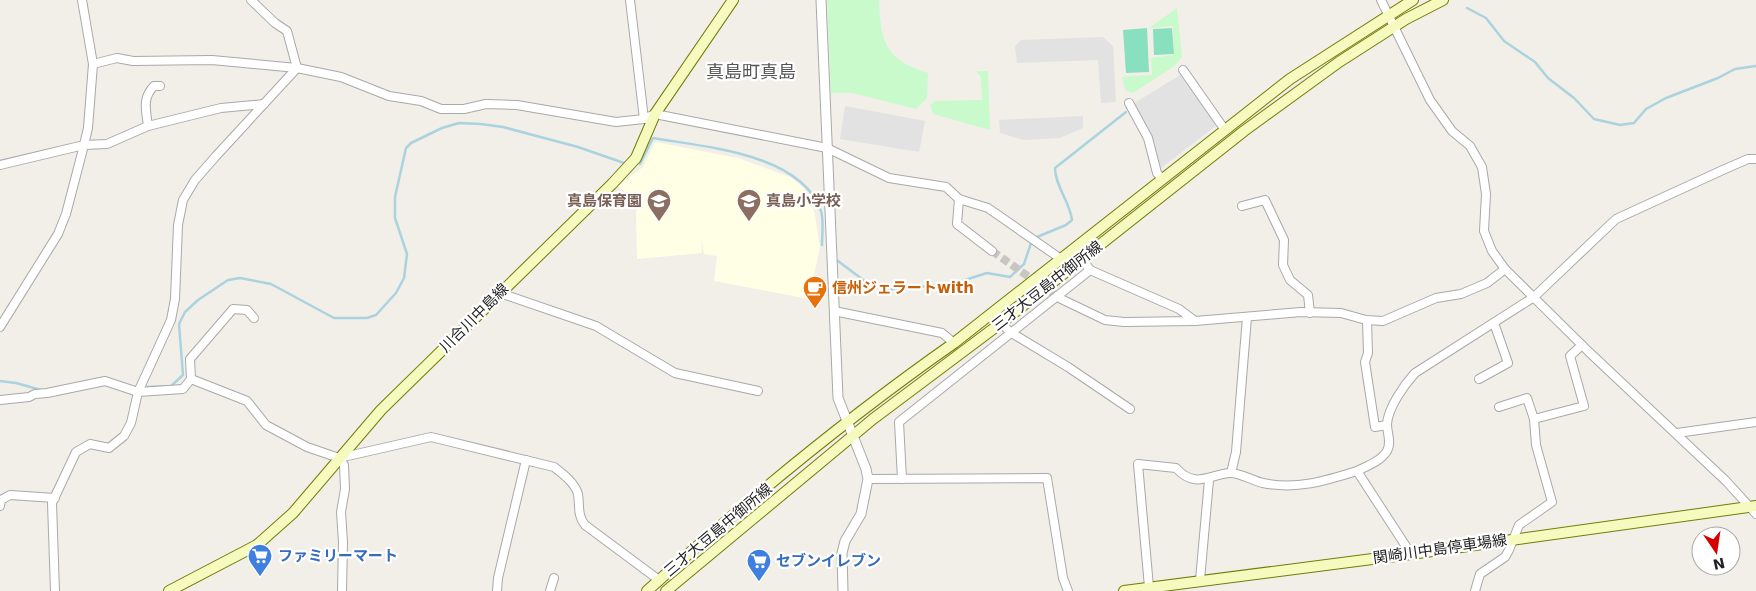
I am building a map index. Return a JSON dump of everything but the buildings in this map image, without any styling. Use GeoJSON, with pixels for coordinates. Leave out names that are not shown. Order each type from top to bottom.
{"type":"FeatureCollection","features":[{"type":"Feature","properties":{"kind":"main road","name":"川合川中島線"},"geometry":{"type":"LineString","coordinates":[[169,591],[257,544],[293,513],[381,410],[636,158],[655,114],[733,0]]}},
{"type":"Feature","properties":{"kind":"main road","name":"三才大豆島中御所線"},"geometry":{"type":"LineString","coordinates":[[647,591],[903,378],[954,343],[1290,79],[1352,37],[1413,0]]}},
{"type":"Feature","properties":{"kind":"main road","name":"三才大豆島中御所線"},"geometry":{"type":"LineString","coordinates":[[666,591],[852,436],[1001,323],[1244,131],[1339,62],[1443,0]]}},
{"type":"Feature","properties":{"kind":"main road","name":"関崎川中島停車場線"},"geometry":{"type":"LineString","coordinates":[[1124,591],[1754,509]]}},
{"type":"Feature","properties":{"kind":"street"},"geometry":{"type":"LineString","coordinates":[[0,327],[58,234],[66,214],[84,145],[93,64],[82,0]]}},
{"type":"Feature","properties":{"kind":"street"},"geometry":{"type":"LineString","coordinates":[[252,0],[275,23],[287,31],[297,68]]}},
{"type":"Feature","properties":{"kind":"street"},"geometry":{"type":"LineString","coordinates":[[630,0],[644,119]]}},
{"type":"Feature","properties":{"kind":"street"},"geometry":{"type":"LineString","coordinates":[[821,0],[838,398],[866,469],[868,479],[861,514],[845,541],[842,553],[843,591]]}},
{"type":"Feature","properties":{"kind":"street"},"geometry":{"type":"LineString","coordinates":[[1381,0],[1430,100],[1452,131],[1470,146],[1482,167],[1486,194],[1484,231],[1492,251],[1505,269],[1582,345],[1678,433],[1754,509]]}},
{"type":"Feature","properties":{"kind":"street"},"geometry":{"type":"LineString","coordinates":[[93,64],[117,58],[133,61],[188,59],[297,68],[341,77],[390,96],[421,101],[441,109],[464,109],[486,104],[516,105],[616,122],[644,119],[655,114],[827,148],[890,178],[946,187],[959,199],[988,208],[1062,259]]}},
{"type":"Feature","properties":{"kind":"street"},"geometry":{"type":"LineString","coordinates":[[55,591],[52,503],[76,452],[90,444],[108,448],[124,436],[131,423],[138,392],[171,320],[175,299],[178,225],[183,200],[195,180],[297,68]]}},
{"type":"Feature","properties":{"kind":"street"},"geometry":{"type":"LineString","coordinates":[[1183,70],[1224,130]]}},
{"type":"Feature","properties":{"kind":"street"},"geometry":{"type":"LineString","coordinates":[[148,126],[145,104],[146,95],[154,86],[160,86]]}},
{"type":"Feature","properties":{"kind":"street"},"geometry":{"type":"LineString","coordinates":[[1129,102],[1148,138],[1156,173],[1162,179]]}},
{"type":"Feature","properties":{"kind":"street"},"geometry":{"type":"LineString","coordinates":[[0,164],[84,145],[107,144],[148,126],[221,108],[264,104]]}},
{"type":"Feature","properties":{"kind":"street"},"geometry":{"type":"LineString","coordinates":[[1149,587],[1138,464],[1176,468],[1180,473],[1195,479],[1208,480],[1231,473],[1261,483],[1294,487],[1319,483],[1357,471],[1380,459],[1386,452],[1390,443],[1387,425],[1389,414],[1403,386],[1415,373],[1534,296],[1616,218],[1748,159],[1756,159]]}},
{"type":"Feature","properties":{"kind":"street"},"geometry":{"type":"LineString","coordinates":[[959,199],[956,217],[957,224],[992,252]]}},
{"type":"Feature","properties":{"kind":"street"},"geometry":{"type":"LineString","coordinates":[[1242,206],[1265,200],[1284,240],[1283,265],[1290,280],[1308,295],[1310,313]]}},
{"type":"Feature","properties":{"kind":"street"},"geometry":{"type":"LineString","coordinates":[[1082,258],[1090,270],[1179,309],[1195,321]]}},
{"type":"Feature","properties":{"kind":"street"},"geometry":{"type":"LineString","coordinates":[[1058,298],[1105,320],[1148,322],[1195,321],[1310,313],[1341,313],[1383,322],[1436,298],[1461,294],[1487,283],[1505,269]]}},
{"type":"Feature","properties":{"kind":"street"},"geometry":{"type":"LineString","coordinates":[[902,479],[898,422],[1090,270]]}},
{"type":"Feature","properties":{"kind":"street"},"geometry":{"type":"LineString","coordinates":[[500,293],[596,326],[675,373],[758,391]]}},
{"type":"Feature","properties":{"kind":"street"},"geometry":{"type":"LineString","coordinates":[[0,400],[30,397],[34,394],[47,394],[104,381],[138,392],[183,389],[191,378],[190,359],[233,308],[248,308],[254,318]]}},
{"type":"Feature","properties":{"kind":"street"},"geometry":{"type":"LineString","coordinates":[[834,311],[942,333],[954,343]]}},
{"type":"Feature","properties":{"kind":"street"},"geometry":{"type":"LineString","coordinates":[[1231,473],[1236,452],[1246,317]]}},
{"type":"Feature","properties":{"kind":"street"},"geometry":{"type":"LineString","coordinates":[[1367,320],[1368,353],[1365,362],[1375,426],[1387,425]]}},
{"type":"Feature","properties":{"kind":"street"},"geometry":{"type":"LineString","coordinates":[[1001,323],[1010,332],[1068,367],[1130,410]]}},
{"type":"Feature","properties":{"kind":"street"},"geometry":{"type":"LineString","coordinates":[[1479,379],[1508,363],[1494,323]]}},
{"type":"Feature","properties":{"kind":"street"},"geometry":{"type":"LineString","coordinates":[[1534,419],[1584,406],[1570,356],[1582,345]]}},
{"type":"Feature","properties":{"kind":"street"},"geometry":{"type":"LineString","coordinates":[[191,378],[247,401],[266,425],[307,447],[339,458],[431,437],[554,467],[566,475],[577,492],[579,518],[585,526],[659,580]]}},
{"type":"Feature","properties":{"kind":"street"},"geometry":{"type":"LineString","coordinates":[[1475,591],[1480,574],[1505,557],[1510,550],[1512,539],[1519,525],[1552,502],[1536,445],[1534,419],[1527,398],[1499,407]]}},
{"type":"Feature","properties":{"kind":"street"},"geometry":{"type":"LineString","coordinates":[[1678,433],[1756,422]]}},
{"type":"Feature","properties":{"kind":"street"},"geometry":{"type":"LineString","coordinates":[[339,458],[344,465],[345,489],[341,512],[343,542],[342,591]]}},
{"type":"Feature","properties":{"kind":"street"},"geometry":{"type":"LineString","coordinates":[[497,591],[498,578],[526,460]]}},
{"type":"Feature","properties":{"kind":"street"},"geometry":{"type":"LineString","coordinates":[[1357,471],[1411,554]]}},
{"type":"Feature","properties":{"kind":"street"},"geometry":{"type":"LineString","coordinates":[[868,479],[1047,478],[1063,578],[1068,591]]}},
{"type":"Feature","properties":{"kind":"street"},"geometry":{"type":"LineString","coordinates":[[1200,580],[1208,480]]}},
{"type":"Feature","properties":{"kind":"street"},"geometry":{"type":"LineString","coordinates":[[0,506],[5,496],[10,495],[55,498]]}},
{"type":"Feature","properties":{"kind":"street"},"geometry":{"type":"LineString","coordinates":[[550,591],[554,578]]}},
{"type":"Feature","properties":{"kind":"shaded area"},"geometry":{"type":"Polygon","coordinates":[[[1103,37],[1113,46],[1116,102],[1101,103],[1098,60],[1017,63],[1015,46],[1021,40],[1103,37]]]}},
{"type":"Feature","properties":{"kind":"shaded area"},"geometry":{"type":"Polygon","coordinates":[[[1180,75],[1217,125],[1161,168],[1153,138],[1133,104],[1180,75]]]}},
{"type":"Feature","properties":{"kind":"shaded area"},"geometry":{"type":"Polygon","coordinates":[[[845,106],[925,121],[919,152],[840,139],[845,106]]]}},
{"type":"Feature","properties":{"kind":"shaded area"},"geometry":{"type":"Polygon","coordinates":[[[1083,116],[1083,128],[1060,138],[1024,140],[1000,133],[999,120],[1083,116]]]}},
{"type":"Feature","properties":{"kind":"shaded area","name":"真島小学校"},"geometry":{"type":"Polygon","coordinates":[[[655,142],[738,158],[790,177],[804,188],[814,210],[820,247],[809,299],[714,281],[717,256],[704,254],[701,237],[702,253],[637,259],[636,213],[641,194],[625,192],[618,186],[643,167],[655,142]]]}},
{"type":"Feature","properties":{"kind":"green space"},"geometry":{"type":"Polygon","coordinates":[[[827,0],[879,0],[881,27],[888,47],[902,62],[928,73],[927,98],[916,109],[852,93],[831,93],[827,0]]]}},
{"type":"Feature","properties":{"kind":"green space"},"geometry":{"type":"Polygon","coordinates":[[[1177,8],[1182,57],[1173,67],[1133,93],[1125,90],[1122,77],[1152,75],[1151,58],[1174,55],[1173,26],[1149,28],[1177,8]]]}},
{"type":"Feature","properties":{"kind":"green space"},"geometry":{"type":"Polygon","coordinates":[[[1147,28],[1149,72],[1126,73],[1123,30],[1147,28]]]}},
{"type":"Feature","properties":{"kind":"green space"},"geometry":{"type":"Polygon","coordinates":[[[1172,28],[1174,54],[1154,55],[1153,29],[1172,28]]]}},
{"type":"Feature","properties":{"kind":"green space"},"geometry":{"type":"Polygon","coordinates":[[[976,71],[988,71],[990,130],[933,114],[930,105],[935,101],[982,100],[981,77],[976,71]]]}},
{"type":"Feature","properties":{"kind":"waterway"},"geometry":{"type":"LineString","coordinates":[[1467,8],[1486,18],[1504,41],[1535,62],[1548,78],[1574,98],[1594,119],[1620,125],[1634,123],[1646,109],[1666,98],[1718,78],[1735,69],[1756,66]]}},
{"type":"Feature","properties":{"kind":"waterway"},"geometry":{"type":"LineString","coordinates":[[1037,237],[1066,225],[1072,220],[1071,213],[1057,181],[1055,168],[1126,112]]}},
{"type":"Feature","properties":{"kind":"waterway"},"geometry":{"type":"LineString","coordinates":[[146,387],[171,386],[183,375],[179,324],[185,312],[198,300],[228,280],[240,278],[271,284],[334,318],[367,318],[376,315],[396,293],[404,278],[407,254],[395,218],[395,197],[406,148],[411,143],[442,128],[459,123],[503,127],[578,147],[624,163]]}},
{"type":"Feature","properties":{"kind":"waterway"},"geometry":{"type":"LineString","coordinates":[[640,164],[653,138],[723,150],[749,156],[773,165],[793,176],[810,192],[822,215],[822,245]]}},
{"type":"Feature","properties":{"kind":"waterway"},"geometry":{"type":"LineString","coordinates":[[838,261],[866,282],[884,290],[952,284],[987,273],[1010,277],[1024,264],[1031,243]]}},
{"type":"Feature","properties":{"kind":"waterway"},"geometry":{"type":"LineString","coordinates":[[104,378],[136,388]]}},
{"type":"Feature","properties":{"kind":"waterway"},"geometry":{"type":"LineString","coordinates":[[0,381],[41,390]]}},
{"type":"Feature","properties":{"kind":"tunnel"},"geometry":{"type":"LineString","coordinates":[[992,251],[1059,298]]}},
{"type":"Feature","properties":{"kind":"place","name":"真島保育園"},"geometry":{"type":"Point","coordinates":[659,222]}},
{"type":"Feature","properties":{"kind":"place","name":"真島小学校"},"geometry":{"type":"Point","coordinates":[749,222]}},
{"type":"Feature","properties":{"kind":"place","name":"信州ジェラートwith"},"geometry":{"type":"Point","coordinates":[815,309]}},
{"type":"Feature","properties":{"kind":"place","name":"ファミリーマート"},"geometry":{"type":"Point","coordinates":[260,577]}},
{"type":"Feature","properties":{"kind":"place","name":"セブンイレブン"},"geometry":{"type":"Point","coordinates":[759,582]}},
{"type":"Feature","properties":{"kind":"district","name":"真島町真島"},"geometry":{"type":"Point","coordinates":[751,71]}}]}
